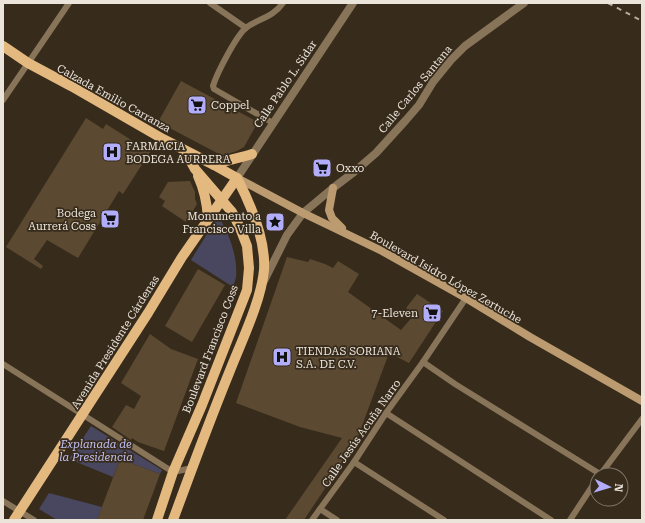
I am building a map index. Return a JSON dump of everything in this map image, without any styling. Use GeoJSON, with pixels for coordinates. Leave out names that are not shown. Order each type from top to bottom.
{"type":"FeatureCollection","features":[{"type":"Feature","properties":{"kind":"main road","name":"Calzada Emilio Carranza"},"geometry":{"type":"LineString","coordinates":[[3,46],[28,63],[71,86],[156,136],[237,178]]}},
{"type":"Feature","properties":{"kind":"main road","name":"Boulevard Francisco Coss"},"geometry":{"type":"LineString","coordinates":[[157,520],[173,472],[202,405],[226,340],[247,290],[249,268],[247,246],[232,212],[194,169],[185,151]]}},
{"type":"Feature","properties":{"kind":"main road"},"geometry":{"type":"LineString","coordinates":[[214,165],[226,160],[241,158],[252,154]]}},
{"type":"Feature","properties":{"kind":"main road"},"geometry":{"type":"LineString","coordinates":[[194,169],[201,184],[208,207],[208,218]]}},
{"type":"Feature","properties":{"kind":"main road"},"geometry":{"type":"LineString","coordinates":[[172,520],[215,406],[253,312],[260,290],[264,269],[262,245],[256,224],[237,178]]}},
{"type":"Feature","properties":{"kind":"main road","name":"Avenida Presidente Cárdenas"},"geometry":{"type":"LineString","coordinates":[[17,516],[148,313],[182,257],[237,178]]}},
{"type":"Feature","properties":{"kind":"main road","name":"Boulevard Isidro López Zertuche"},"geometry":{"type":"LineString","coordinates":[[237,178],[303,213],[382,251],[642,400]]}},
{"type":"Feature","properties":{"kind":"main road"},"geometry":{"type":"LineString","coordinates":[[333,188],[329,210],[330,215],[347,233]]}},
{"type":"Feature","properties":{"kind":"main road"},"geometry":{"type":"LineString","coordinates":[[215,406],[214,398],[226,340]]}},
{"type":"Feature","properties":{"kind":"main road"},"geometry":{"type":"LineString","coordinates":[[201,443],[209,410],[206,406],[202,405]]}},
{"type":"Feature","properties":{"kind":"street"},"geometry":{"type":"LineString","coordinates":[[3,100],[69,3]]}},
{"type":"Feature","properties":{"kind":"street"},"geometry":{"type":"LineString","coordinates":[[210,3],[246,28]]}},
{"type":"Feature","properties":{"kind":"street"},"geometry":{"type":"LineString","coordinates":[[273,123],[214,89],[213,84],[230,50],[246,28],[271,15],[283,3]]}},
{"type":"Feature","properties":{"kind":"street","name":"Calle Pablo L. Sidar"},"geometry":{"type":"LineString","coordinates":[[237,178],[352,3]]}},
{"type":"Feature","properties":{"kind":"street","name":"Calle Carlos Santana"},"geometry":{"type":"LineString","coordinates":[[260,290],[287,235],[303,213],[376,153],[406,120],[419,104],[433,82],[465,46],[524,3]]}},
{"type":"Feature","properties":{"kind":"street","name":"Calle Jesús Acuña Narro"},"geometry":{"type":"LineString","coordinates":[[312,520],[354,462],[386,413],[423,362],[466,298]]}},
{"type":"Feature","properties":{"kind":"street"},"geometry":{"type":"LineString","coordinates":[[423,362],[589,470]]}},
{"type":"Feature","properties":{"kind":"street"},"geometry":{"type":"LineString","coordinates":[[3,364],[173,472],[192,468]]}},
{"type":"Feature","properties":{"kind":"street"},"geometry":{"type":"LineString","coordinates":[[386,413],[551,520]]}},
{"type":"Feature","properties":{"kind":"street"},"geometry":{"type":"LineString","coordinates":[[606,467],[642,419]]}},
{"type":"Feature","properties":{"kind":"street"},"geometry":{"type":"LineString","coordinates":[[354,462],[444,520]]}},
{"type":"Feature","properties":{"kind":"street"},"geometry":{"type":"LineString","coordinates":[[571,519],[589,491]]}},
{"type":"Feature","properties":{"kind":"street"},"geometry":{"type":"LineString","coordinates":[[3,501],[17,516],[34,520]]}},
{"type":"Feature","properties":{"kind":"street"},"geometry":{"type":"LineString","coordinates":[[320,509],[337,520]]}},
{"type":"Feature","properties":{"kind":"green space"},"geometry":{"type":"Polygon","coordinates":[[[218,216],[229,237],[236,262],[236,277],[233,287],[191,260],[218,216]]]}},
{"type":"Feature","properties":{"kind":"green space","name":"Explanada de la Presidencia"},"geometry":{"type":"Polygon","coordinates":[[[91,426],[162,470],[160,474],[120,459],[113,477],[69,459],[91,426]]]}},
{"type":"Feature","properties":{"kind":"green space","name":"Explanada de la Presidencia"},"geometry":{"type":"Polygon","coordinates":[[[49,493],[102,507],[97,520],[57,520],[39,509],[49,493]]]}},
{"type":"Feature","properties":{"kind":"building","name":"Coppel"},"geometry":{"type":"Polygon","coordinates":[[[181,81],[258,122],[244,147],[224,155],[219,154],[158,122],[181,81]]]}},
{"type":"Feature","properties":{"kind":"building"},"geometry":{"type":"Polygon","coordinates":[[[86,118],[103,129],[106,124],[150,152],[123,194],[119,191],[78,258],[47,240],[34,259],[43,266],[41,269],[6,247],[86,118]]]}},
{"type":"Feature","properties":{"kind":"building"},"geometry":{"type":"Polygon","coordinates":[[[190,181],[195,192],[197,204],[186,222],[162,206],[165,201],[159,197],[168,182],[190,181]]]}},
{"type":"Feature","properties":{"kind":"building"},"geometry":{"type":"Polygon","coordinates":[[[287,257],[308,262],[310,259],[333,268],[338,261],[359,274],[348,292],[401,330],[414,315],[406,308],[417,294],[443,311],[409,363],[389,353],[356,442],[304,520],[285,520],[342,438],[300,427],[236,403],[287,257]]]}},
{"type":"Feature","properties":{"kind":"building"},"geometry":{"type":"Polygon","coordinates":[[[198,269],[225,285],[192,342],[165,326],[198,269]]]}},
{"type":"Feature","properties":{"kind":"building"},"geometry":{"type":"Polygon","coordinates":[[[150,334],[171,349],[198,359],[164,451],[138,442],[132,438],[131,440],[112,427],[126,405],[134,409],[141,396],[121,383],[150,334]]]}},
{"type":"Feature","properties":{"kind":"building"},"geometry":{"type":"Polygon","coordinates":[[[120,459],[160,474],[143,520],[97,520],[120,459]]]}},
{"type":"Feature","properties":{"kind":"railway"},"geometry":{"type":"LineString","coordinates":[[608,3],[642,21]]}},
{"type":"Feature","properties":{"kind":"place","name":"Coppel"},"geometry":{"type":"Point","coordinates":[197,105]}},
{"type":"Feature","properties":{"kind":"place","name":"FARMACIA BODEGA AURRERA"},"geometry":{"type":"Point","coordinates":[112,152]}},
{"type":"Feature","properties":{"kind":"place","name":"Oxxo"},"geometry":{"type":"Point","coordinates":[322,168]}},
{"type":"Feature","properties":{"kind":"place","name":"Bodega Aurrerá Coss"},"geometry":{"type":"Point","coordinates":[110,219]}},
{"type":"Feature","properties":{"kind":"place","name":"Monumento a Francisco Villa"},"geometry":{"type":"Point","coordinates":[275,222]}},
{"type":"Feature","properties":{"kind":"place","name":"7-Eleven"},"geometry":{"type":"Point","coordinates":[432,313]}},
{"type":"Feature","properties":{"kind":"place","name":"TIENDAS SORIANA S.A. DE C.V."},"geometry":{"type":"Point","coordinates":[282,357]}}]}
